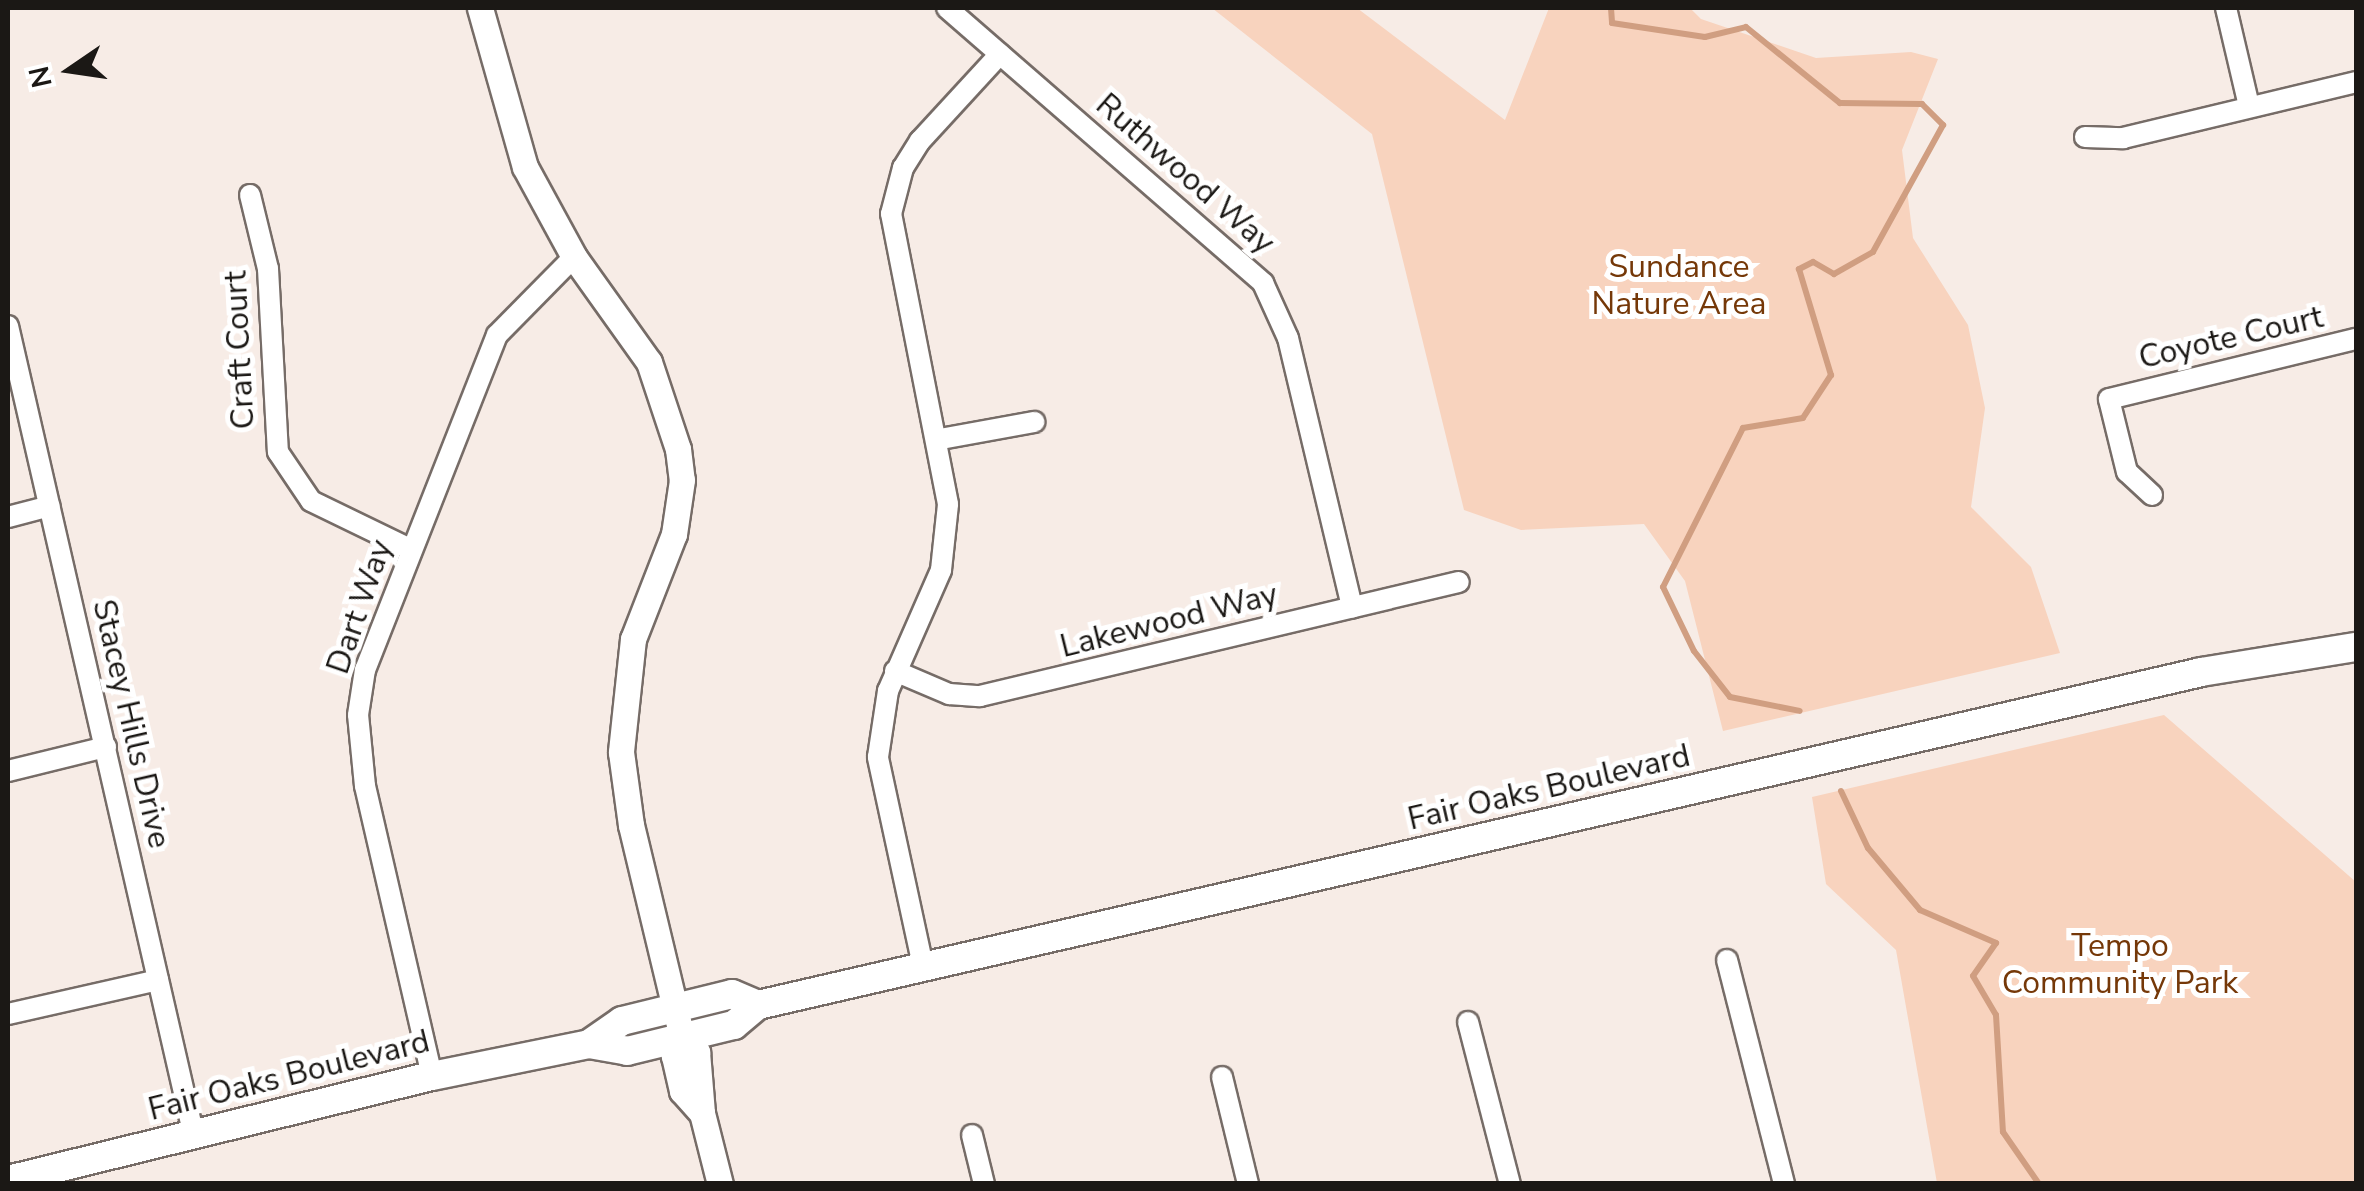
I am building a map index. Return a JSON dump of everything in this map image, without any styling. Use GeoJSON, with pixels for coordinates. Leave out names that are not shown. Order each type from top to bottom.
{"type":"FeatureCollection","features":[{"type":"Feature","properties":{"kind":"main road","name":"Fair Oaks Boulevard"},"geometry":{"type":"LineString","coordinates":[[8,1180],[432,1076],[589,1044],[626,1051],[734,1026],[758,1004],[2201,672],[2356,647]]}},
{"type":"Feature","properties":{"kind":"main road","name":"Fair Oaks Boulevard"},"geometry":{"type":"LineString","coordinates":[[589,1044],[622,1020],[732,994],[758,1004]]}},
{"type":"Feature","properties":{"kind":"street"},"geometry":{"type":"LineString","coordinates":[[480,8],[524,167],[574,258],[649,362],[678,450],[682,480],[674,534],[633,639],[621,713],[631,825],[682,1038],[696,1052],[702,1113],[720,1184]]}},
{"type":"Feature","properties":{"kind":"street","name":"Ruthwood Way"},"geometry":{"type":"LineString","coordinates":[[947,8],[1263,283],[1288,338],[1352,607]]}},
{"type":"Feature","properties":{"kind":"street"},"geometry":{"type":"LineString","coordinates":[[2226,8],[2249,106]]}},
{"type":"Feature","properties":{"kind":"street"},"geometry":{"type":"LineString","coordinates":[[924,966],[878,757],[895,671],[929,602],[948,538],[940,439],[894,250],[893,198],[920,142],[1000,54]]}},
{"type":"Feature","properties":{"kind":"street"},"geometry":{"type":"LineString","coordinates":[[2085,137],[2124,138],[2356,82]]}},
{"type":"Feature","properties":{"kind":"street","name":"Craft Court"},"geometry":{"type":"LineString","coordinates":[[250,195],[268,269],[278,452],[311,501],[410,549]]}},
{"type":"Feature","properties":{"kind":"street","name":"Dart Way"},"geometry":{"type":"LineString","coordinates":[[432,1076],[360,750],[365,670],[497,334],[574,258]]}},
{"type":"Feature","properties":{"kind":"street","name":"Stacey Hills Drive"},"geometry":{"type":"LineString","coordinates":[[8,326],[194,1136]]}},
{"type":"Feature","properties":{"kind":"street","name":"Coyote Court"},"geometry":{"type":"LineString","coordinates":[[2152,494],[2128,472],[2110,399],[2356,339]]}},
{"type":"Feature","properties":{"kind":"street"},"geometry":{"type":"LineString","coordinates":[[940,439],[1034,422]]}},
{"type":"Feature","properties":{"kind":"street"},"geometry":{"type":"LineString","coordinates":[[8,516],[50,506]]}},
{"type":"Feature","properties":{"kind":"street","name":"Lakewood Way"},"geometry":{"type":"LineString","coordinates":[[895,671],[949,694],[980,696],[1459,582]]}},
{"type":"Feature","properties":{"kind":"street"},"geometry":{"type":"LineString","coordinates":[[8,771],[106,747]]}},
{"type":"Feature","properties":{"kind":"street"},"geometry":{"type":"LineString","coordinates":[[1727,960],[1784,1184]]}},
{"type":"Feature","properties":{"kind":"street"},"geometry":{"type":"LineString","coordinates":[[8,1014],[158,980]]}},
{"type":"Feature","properties":{"kind":"street"},"geometry":{"type":"LineString","coordinates":[[1468,1022],[1510,1184]]}},
{"type":"Feature","properties":{"kind":"street"},"geometry":{"type":"LineString","coordinates":[[1222,1077],[1248,1184]]}},
{"type":"Feature","properties":{"kind":"street"},"geometry":{"type":"LineString","coordinates":[[972,1135],[984,1184]]}},
{"type":"Feature","properties":{"kind":"green space","name":"Sundance Nature Area"},"geometry":{"type":"Polygon","coordinates":[[[1212,8],[1357,8],[1505,120],[1549,8],[1690,8],[1701,19],[1816,58],[1911,52],[1938,59],[1902,150],[1913,238],[1968,325],[1985,408],[1971,507],[2031,567],[2060,653],[1723,731],[1685,581],[1644,524],[1521,530],[1464,510],[1372,134],[1212,8]]]}},
{"type":"Feature","properties":{"kind":"green space","name":"Tempo Community Park"},"geometry":{"type":"Polygon","coordinates":[[[2164,715],[2356,882],[2356,1183],[1937,1183],[1896,950],[1826,884],[1812,797],[2164,715]]]}},
{"type":"Feature","properties":{"kind":"waterway"},"geometry":{"type":"LineString","coordinates":[[1611,8],[1612,23],[1705,37],[1746,27],[1840,103],[1922,104],[1943,125],[1873,252],[1834,274],[1813,262],[1799,269],[1831,375],[1803,418],[1743,428],[1663,587],[1694,651],[1730,697],[1800,711]]}},
{"type":"Feature","properties":{"kind":"waterway"},"geometry":{"type":"LineString","coordinates":[[1841,791],[1868,848],[1920,910],[1996,943],[1973,976],[1996,1015],[2003,1132],[2039,1184]]}}]}
